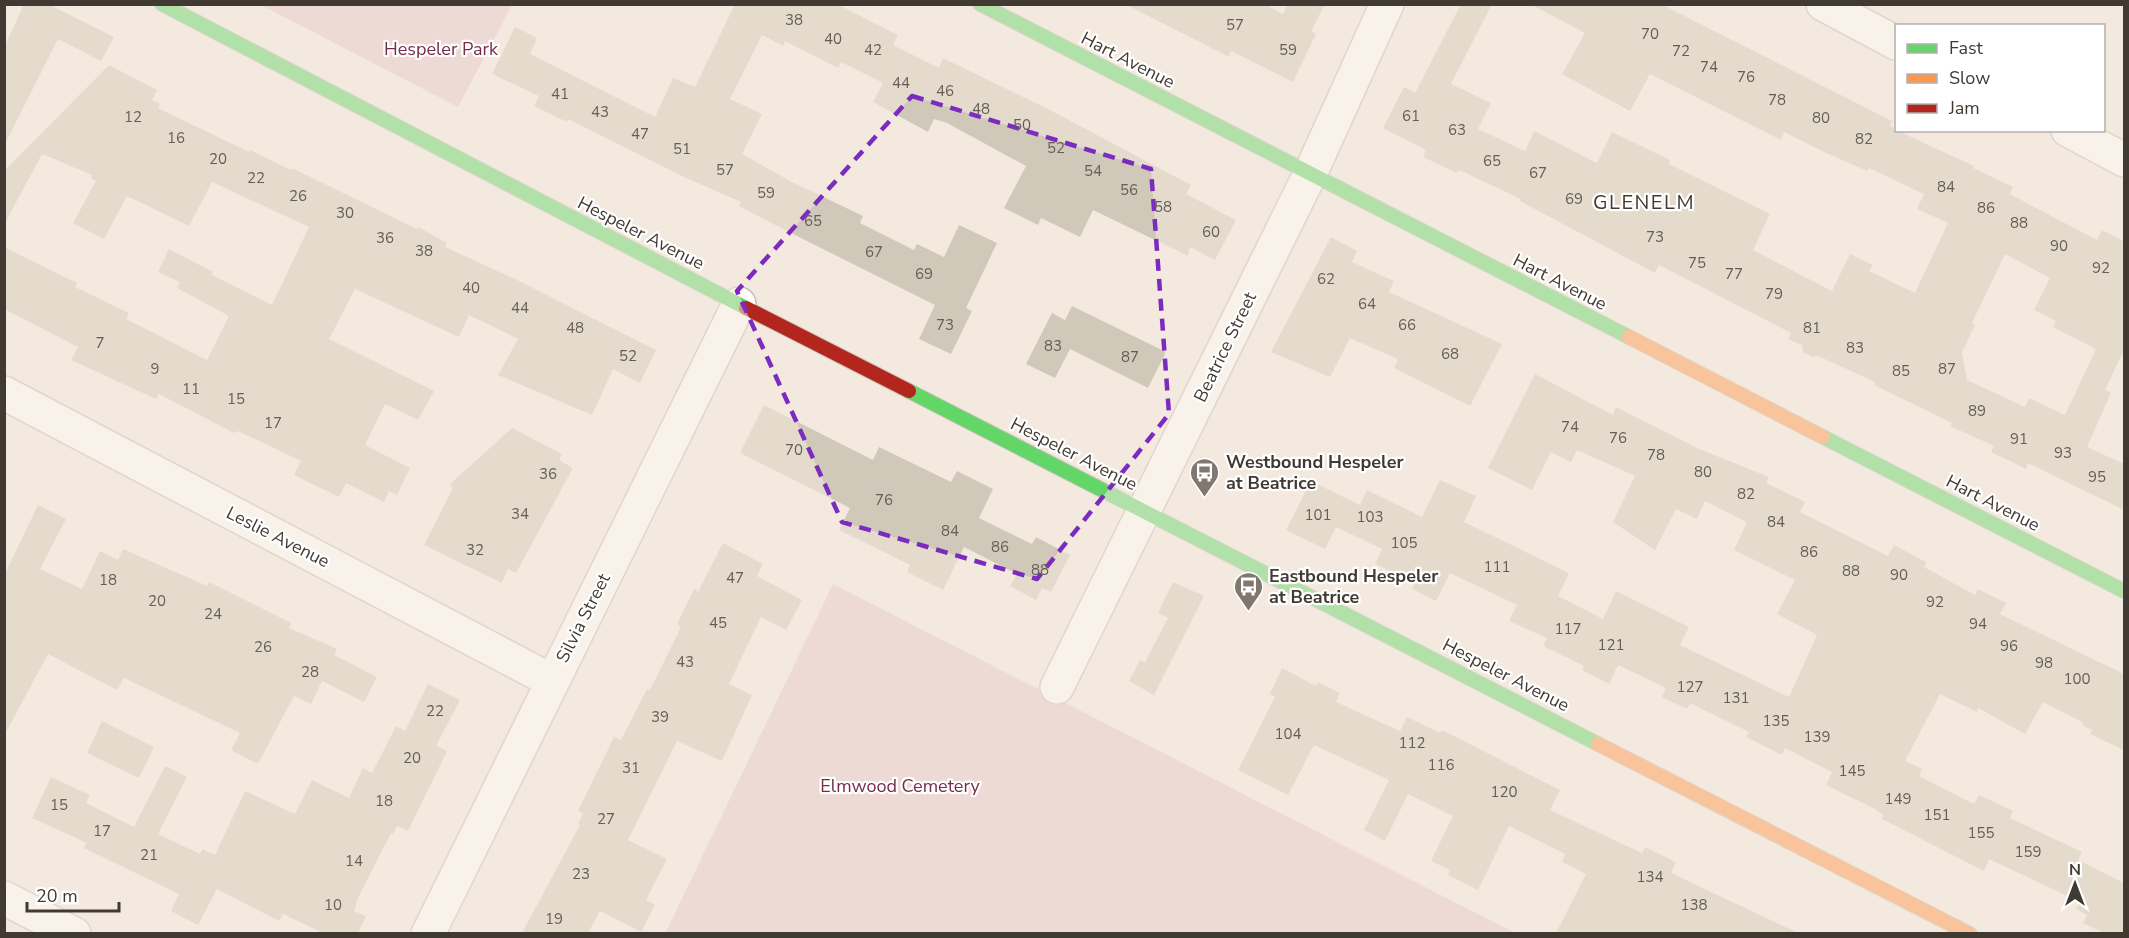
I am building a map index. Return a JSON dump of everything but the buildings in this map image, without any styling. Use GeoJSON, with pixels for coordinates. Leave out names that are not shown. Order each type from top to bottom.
{"type":"FeatureCollection","features":[{"type":"Feature","properties":{"kind":"main road","name":"Hespeler Avenue"},"geometry":{"type":"LineString","coordinates":[[162,4],[739,304],[1970,933]]}},
{"type":"Feature","properties":{"kind":"main road","name":"Hart Avenue"},"geometry":{"type":"LineString","coordinates":[[980,4],[2124,591]]}},
{"type":"Feature","properties":{"kind":"street","name":"Beatrice Street"},"geometry":{"type":"LineString","coordinates":[[1057,687],[1310,174],[1387,4]]}},
{"type":"Feature","properties":{"kind":"street"},"geometry":{"type":"LineString","coordinates":[[1823,4],[1895,41]]}},
{"type":"Feature","properties":{"kind":"street"},"geometry":{"type":"LineString","coordinates":[[2071,132],[2124,160]]}},
{"type":"Feature","properties":{"kind":"street","name":"Silvia Street"},"geometry":{"type":"LineString","coordinates":[[428,933],[739,304]]}},
{"type":"Feature","properties":{"kind":"street","name":"Leslie Avenue"},"geometry":{"type":"LineString","coordinates":[[4,393],[552,681]]}},
{"type":"Feature","properties":{"kind":"street"},"geometry":{"type":"LineString","coordinates":[[4,898],[74,933]]}},
{"type":"Feature","properties":{"kind":"highlighted area"},"geometry":{"type":"Polygon","coordinates":[[[912,96],[1151,169],[1169,414],[1037,579],[842,522],[737,291],[912,96]]]}},
{"type":"Feature","properties":{"kind":"green space","name":"Hespeler Park"},"geometry":{"type":"Polygon","coordinates":[[[261,5],[512,5],[458,107],[261,5]]]}},
{"type":"Feature","properties":{"kind":"green space","name":"Elmwood Cemetery"},"geometry":{"type":"Polygon","coordinates":[[[833,584],[1515,933],[665,934],[833,584]]]}},
{"type":"Feature","properties":{"kind":"traffic: fast"},"geometry":{"type":"LineString","coordinates":[[162,4],[746,308]]}},
{"type":"Feature","properties":{"kind":"traffic: fast"},"geometry":{"type":"LineString","coordinates":[[980,4],[1629,337]]}},
{"type":"Feature","properties":{"kind":"traffic: fast"},"geometry":{"type":"LineString","coordinates":[[909,391],[1598,744]]}},
{"type":"Feature","properties":{"kind":"traffic: fast"},"geometry":{"type":"LineString","coordinates":[[1823,437],[2124,591]]}},
{"type":"Feature","properties":{"kind":"traffic: slow"},"geometry":{"type":"LineString","coordinates":[[1629,337],[1823,437]]}},
{"type":"Feature","properties":{"kind":"traffic: slow"},"geometry":{"type":"LineString","coordinates":[[1598,744],[1970,934]]}},
{"type":"Feature","properties":{"kind":"traffic: jam"},"geometry":{"type":"LineString","coordinates":[[746,308],[909,391]]}},
{"type":"Feature","properties":{"kind":"place","name":"Westbound Hespeler at Beatrice"},"geometry":{"type":"Point","coordinates":[1205,498]}},
{"type":"Feature","properties":{"kind":"place","name":"Eastbound Hespeler at Beatrice"},"geometry":{"type":"Point","coordinates":[1248,612]}},
{"type":"Feature","properties":{"kind":"district","name":"GLENELM"},"geometry":{"type":"Point","coordinates":[1644,202]}}]}
